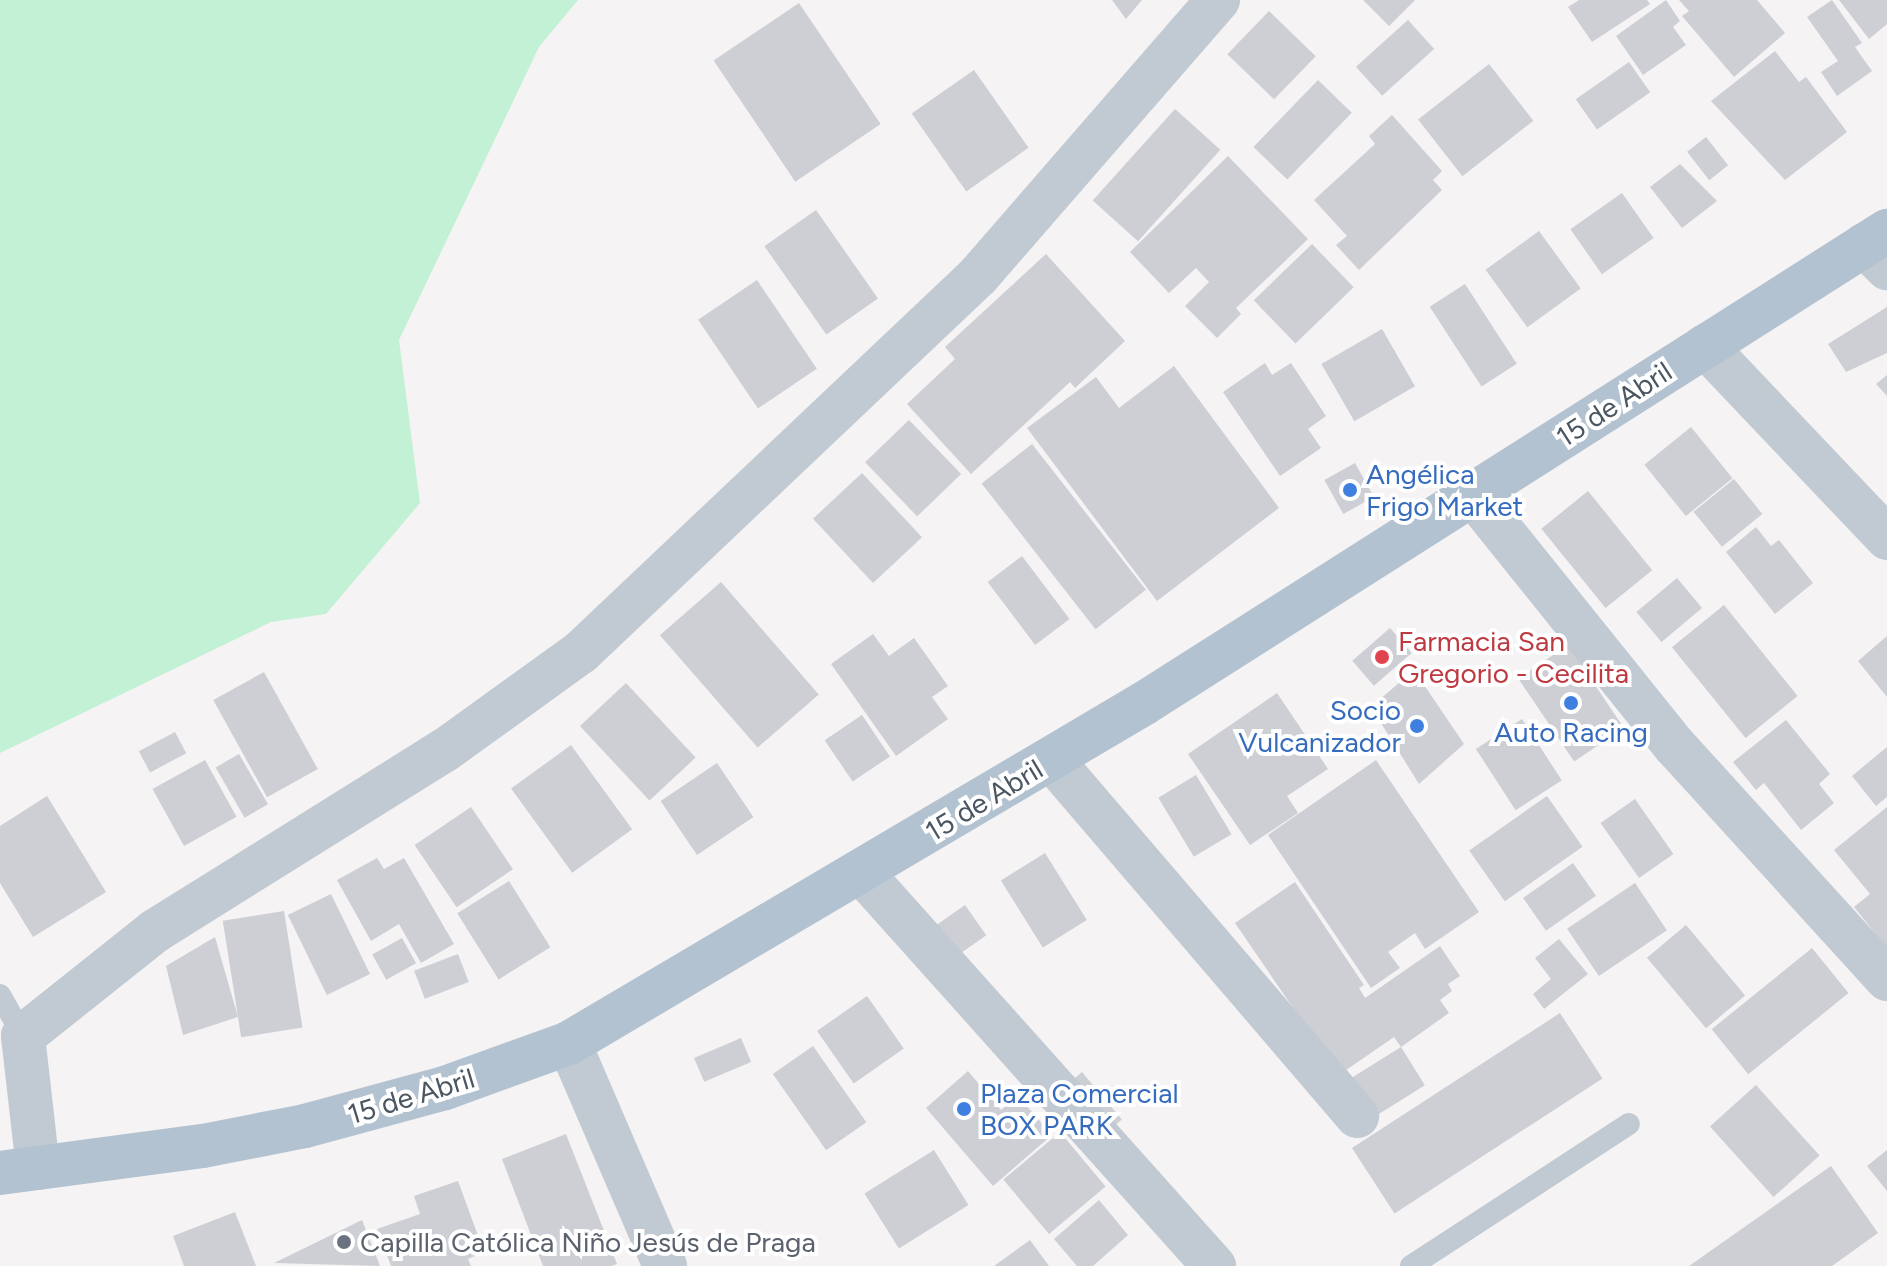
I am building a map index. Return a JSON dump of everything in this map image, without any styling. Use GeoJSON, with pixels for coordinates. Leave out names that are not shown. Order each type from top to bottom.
{"type":"FeatureCollection","features":[{"type":"Feature","properties":{"kind":"main road","name":"15 de Abril"},"geometry":{"type":"LineString","coordinates":[[19,1171],[203,1146],[305,1126],[445,1088],[569,1043],[1052,760],[1705,346],[1879,248]]}},
{"type":"Feature","properties":{"kind":"street"},"geometry":{"type":"LineString","coordinates":[[19,1171],[11,1039],[155,931],[445,750],[581,652],[978,276],[1218,0]]}},
{"type":"Feature","properties":{"kind":"street"},"geometry":{"type":"LineString","coordinates":[[1705,346],[1887,538]]}},
{"type":"Feature","properties":{"kind":"street"},"geometry":{"type":"LineString","coordinates":[[1473,495],[1675,746],[1887,979]]}},
{"type":"Feature","properties":{"kind":"street"},"geometry":{"type":"LineString","coordinates":[[1052,760],[1357,1116]]}},
{"type":"Feature","properties":{"kind":"street"},"geometry":{"type":"LineString","coordinates":[[862,873],[1214,1266]]}},
{"type":"Feature","properties":{"kind":"street"},"geometry":{"type":"LineString","coordinates":[[569,1043],[665,1266]]}},
{"type":"Feature","properties":{"kind":"lane"},"geometry":{"type":"LineString","coordinates":[[0,995],[11,1039]]}},
{"type":"Feature","properties":{"kind":"lane"},"geometry":{"type":"LineString","coordinates":[[1411,1266],[1629,1124]]}},
{"type":"Feature","properties":{"kind":"green space"},"geometry":{"type":"Polygon","coordinates":[[[0,0],[578,0],[539,47],[399,340],[420,503],[326,614],[271,622],[0,753],[0,0]]]}},
{"type":"Feature","properties":{"kind":"building"},"geometry":{"type":"Polygon","coordinates":[[[1112,0],[1142,0],[1126,19],[1112,0]]]}},
{"type":"Feature","properties":{"kind":"building"},"geometry":{"type":"Polygon","coordinates":[[[1363,0],[1415,0],[1389,26],[1363,0]]]}},
{"type":"Feature","properties":{"kind":"building"},"geometry":{"type":"Polygon","coordinates":[[[1579,0],[1647,0],[1650,4],[1592,42],[1568,7],[1579,0]]]}},
{"type":"Feature","properties":{"kind":"building"},"geometry":{"type":"Polygon","coordinates":[[[1666,0],[1680,21],[1673,27],[1686,45],[1643,75],[1616,36],[1666,0]]]}},
{"type":"Feature","properties":{"kind":"building"},"geometry":{"type":"Polygon","coordinates":[[[1679,0],[1757,0],[1785,33],[1734,77],[1682,16],[1689,11],[1679,0]]]}},
{"type":"Feature","properties":{"kind":"building"},"geometry":{"type":"Polygon","coordinates":[[[1832,0],[1862,43],[1855,47],[1872,71],[1837,96],[1821,72],[1838,61],[1807,17],[1832,0]]]}},
{"type":"Feature","properties":{"kind":"building"},"geometry":{"type":"Polygon","coordinates":[[[1839,0],[1887,0],[1887,24],[1869,39],[1839,0]]]}},
{"type":"Feature","properties":{"kind":"building"},"geometry":{"type":"Polygon","coordinates":[[[799,3],[881,124],[795,182],[714,61],[799,3]]]}},
{"type":"Feature","properties":{"kind":"building"},"geometry":{"type":"Polygon","coordinates":[[[1269,11],[1316,56],[1274,99],[1227,54],[1269,11]]]}},
{"type":"Feature","properties":{"kind":"building"},"geometry":{"type":"Polygon","coordinates":[[[1408,20],[1434,49],[1382,96],[1356,67],[1408,20]]]}},
{"type":"Feature","properties":{"kind":"building"},"geometry":{"type":"Polygon","coordinates":[[[1775,51],[1799,82],[1806,77],[1847,132],[1785,180],[1711,101],[1775,51]]]}},
{"type":"Feature","properties":{"kind":"building"},"geometry":{"type":"Polygon","coordinates":[[[1629,62],[1650,92],[1597,130],[1576,99],[1629,62]]]}},
{"type":"Feature","properties":{"kind":"building"},"geometry":{"type":"Polygon","coordinates":[[[1489,64],[1533,121],[1462,176],[1418,119],[1489,64]]]}},
{"type":"Feature","properties":{"kind":"building"},"geometry":{"type":"Polygon","coordinates":[[[974,70],[1028,148],[966,191],[912,114],[974,70]]]}},
{"type":"Feature","properties":{"kind":"building"},"geometry":{"type":"Polygon","coordinates":[[[1318,80],[1352,113],[1287,180],[1253,147],[1318,80]]]}},
{"type":"Feature","properties":{"kind":"building"},"geometry":{"type":"Polygon","coordinates":[[[1175,109],[1220,150],[1138,241],[1093,200],[1175,109]]]}},
{"type":"Feature","properties":{"kind":"building"},"geometry":{"type":"Polygon","coordinates":[[[1392,115],[1442,171],[1433,180],[1442,190],[1359,270],[1336,245],[1347,236],[1314,200],[1375,144],[1369,136],[1392,115]]]}},
{"type":"Feature","properties":{"kind":"building"},"geometry":{"type":"Polygon","coordinates":[[[1706,137],[1728,165],[1709,180],[1687,152],[1706,137]]]}},
{"type":"Feature","properties":{"kind":"building"},"geometry":{"type":"Polygon","coordinates":[[[1228,156],[1308,239],[1236,308],[1241,314],[1217,338],[1185,306],[1209,282],[1196,268],[1169,293],[1130,252],[1228,156]]]}},
{"type":"Feature","properties":{"kind":"building"},"geometry":{"type":"Polygon","coordinates":[[[1680,164],[1717,201],[1682,228],[1650,187],[1680,164]]]}},
{"type":"Feature","properties":{"kind":"building"},"geometry":{"type":"Polygon","coordinates":[[[1622,193],[1654,238],[1602,274],[1570,229],[1622,193]]]}},
{"type":"Feature","properties":{"kind":"building"},"geometry":{"type":"Polygon","coordinates":[[[816,210],[878,298],[826,335],[764,246],[816,210]]]}},
{"type":"Feature","properties":{"kind":"building"},"geometry":{"type":"Polygon","coordinates":[[[1539,231],[1581,288],[1527,327],[1486,270],[1539,231]]]}},
{"type":"Feature","properties":{"kind":"building"},"geometry":{"type":"Polygon","coordinates":[[[1312,244],[1354,287],[1295,343],[1254,300],[1312,244]]]}},
{"type":"Feature","properties":{"kind":"building"},"geometry":{"type":"Polygon","coordinates":[[[1046,254],[1125,341],[1075,388],[1070,382],[971,474],[907,404],[955,359],[945,347],[1046,254]]]}},
{"type":"Feature","properties":{"kind":"building"},"geometry":{"type":"Polygon","coordinates":[[[757,280],[817,369],[758,408],[698,320],[757,280]]]}},
{"type":"Feature","properties":{"kind":"building"},"geometry":{"type":"Polygon","coordinates":[[[1465,284],[1517,364],[1482,387],[1430,307],[1465,284]]]}},
{"type":"Feature","properties":{"kind":"building"},"geometry":{"type":"Polygon","coordinates":[[[1887,307],[1887,353],[1846,372],[1828,344],[1887,307]]]}},
{"type":"Feature","properties":{"kind":"building"},"geometry":{"type":"Polygon","coordinates":[[[1382,329],[1415,386],[1354,421],[1321,364],[1382,329]]]}},
{"type":"Feature","properties":{"kind":"building"},"geometry":{"type":"Polygon","coordinates":[[[1265,363],[1272,375],[1291,363],[1326,416],[1308,429],[1321,448],[1280,476],[1223,392],[1265,363]]]}},
{"type":"Feature","properties":{"kind":"building"},"geometry":{"type":"Polygon","coordinates":[[[1174,366],[1279,508],[1157,601],[1027,428],[1096,377],[1119,408],[1174,366]]]}},
{"type":"Feature","properties":{"kind":"building"},"geometry":{"type":"Polygon","coordinates":[[[1887,375],[1887,396],[1876,384],[1887,375]]]}},
{"type":"Feature","properties":{"kind":"building"},"geometry":{"type":"Polygon","coordinates":[[[909,420],[961,474],[917,516],[865,462],[909,420]]]}},
{"type":"Feature","properties":{"kind":"building"},"geometry":{"type":"Polygon","coordinates":[[[1691,427],[1733,478],[1686,516],[1644,465],[1691,427]]]}},
{"type":"Feature","properties":{"kind":"building"},"geometry":{"type":"Polygon","coordinates":[[[1032,444],[1146,590],[1095,629],[982,483],[1032,444]]]}},
{"type":"Feature","properties":{"kind":"building","name":"Angélica Frigo Market"},"geometry":{"type":"Polygon","coordinates":[[[1355,463],[1374,497],[1343,514],[1324,480],[1355,463]]]}},
{"type":"Feature","properties":{"kind":"building"},"geometry":{"type":"Polygon","coordinates":[[[862,473],[922,537],[873,583],[813,519],[862,473]]]}},
{"type":"Feature","properties":{"kind":"building"},"geometry":{"type":"Polygon","coordinates":[[[1734,479],[1762,514],[1722,547],[1694,512],[1734,479]]]}},
{"type":"Feature","properties":{"kind":"building"},"geometry":{"type":"Polygon","coordinates":[[[1588,491],[1652,570],[1606,608],[1541,529],[1588,491]]]}},
{"type":"Feature","properties":{"kind":"building"},"geometry":{"type":"Polygon","coordinates":[[[1756,527],[1771,546],[1779,540],[1813,583],[1775,614],[1726,552],[1756,527]]]}},
{"type":"Feature","properties":{"kind":"building"},"geometry":{"type":"Polygon","coordinates":[[[1022,556],[1070,619],[1035,645],[988,582],[1022,556]]]}},
{"type":"Feature","properties":{"kind":"building"},"geometry":{"type":"Polygon","coordinates":[[[1677,578],[1702,608],[1661,642],[1636,612],[1677,578]]]}},
{"type":"Feature","properties":{"kind":"building"},"geometry":{"type":"Polygon","coordinates":[[[721,582],[819,694],[758,748],[660,635],[721,582]]]}},
{"type":"Feature","properties":{"kind":"building"},"geometry":{"type":"Polygon","coordinates":[[[1724,605],[1798,696],[1746,738],[1672,647],[1724,605]]]}},
{"type":"Feature","properties":{"kind":"building","name":"Farmacia San Gregorio - Cecilita"},"geometry":{"type":"Polygon","coordinates":[[[1390,628],[1412,653],[1374,686],[1352,661],[1390,628]]]}},
{"type":"Feature","properties":{"kind":"building"},"geometry":{"type":"Polygon","coordinates":[[[873,634],[889,656],[914,638],[948,686],[932,697],[948,719],[896,756],[831,664],[873,634]]]}},
{"type":"Feature","properties":{"kind":"building"},"geometry":{"type":"Polygon","coordinates":[[[1887,636],[1887,697],[1858,661],[1887,636]]]}},
{"type":"Feature","properties":{"kind":"building","name":"Auto Racing"},"geometry":{"type":"Polygon","coordinates":[[[1568,645],[1624,728],[1574,761],[1518,679],[1568,645]]]}},
{"type":"Feature","properties":{"kind":"building","name":"Socio Vulcanizador"},"geometry":{"type":"Polygon","coordinates":[[[1414,670],[1464,744],[1419,784],[1371,707],[1414,670]]]}},
{"type":"Feature","properties":{"kind":"building"},"geometry":{"type":"Polygon","coordinates":[[[264,672],[318,769],[267,797],[213,700],[264,672]]]}},
{"type":"Feature","properties":{"kind":"building"},"geometry":{"type":"Polygon","coordinates":[[[626,683],[696,758],[649,801],[580,726],[626,683]]]}},
{"type":"Feature","properties":{"kind":"building"},"geometry":{"type":"Polygon","coordinates":[[[1277,693],[1328,769],[1287,796],[1298,813],[1250,845],[1188,754],[1277,693]]]}},
{"type":"Feature","properties":{"kind":"building"},"geometry":{"type":"Polygon","coordinates":[[[862,715],[890,756],[853,782],[825,740],[862,715]]]}},
{"type":"Feature","properties":{"kind":"building"},"geometry":{"type":"Polygon","coordinates":[[[1522,719],[1562,780],[1516,810],[1476,749],[1522,719]]]}},
{"type":"Feature","properties":{"kind":"building"},"geometry":{"type":"Polygon","coordinates":[[[1786,720],[1830,774],[1819,784],[1834,803],[1801,830],[1764,783],[1756,790],[1733,762],[1786,720]]]}},
{"type":"Feature","properties":{"kind":"building"},"geometry":{"type":"Polygon","coordinates":[[[175,732],[186,753],[150,772],[139,751],[175,732]]]}},
{"type":"Feature","properties":{"kind":"building"},"geometry":{"type":"Polygon","coordinates":[[[571,745],[632,829],[572,873],[511,788],[571,745]]]}},
{"type":"Feature","properties":{"kind":"building"},"geometry":{"type":"Polygon","coordinates":[[[1887,747],[1887,797],[1876,806],[1852,776],[1887,747]]]}},
{"type":"Feature","properties":{"kind":"building"},"geometry":{"type":"Polygon","coordinates":[[[239,754],[268,804],[245,818],[216,768],[239,754]]]}},
{"type":"Feature","properties":{"kind":"building"},"geometry":{"type":"Polygon","coordinates":[[[205,760],[237,817],[184,846],[153,789],[205,760]]]}},
{"type":"Feature","properties":{"kind":"building"},"geometry":{"type":"Polygon","coordinates":[[[1376,760],[1479,912],[1425,949],[1415,933],[1388,952],[1400,968],[1371,988],[1268,835],[1376,760]]]}},
{"type":"Feature","properties":{"kind":"building"},"geometry":{"type":"Polygon","coordinates":[[[717,763],[753,817],[697,855],[661,801],[717,763]]]}},
{"type":"Feature","properties":{"kind":"building"},"geometry":{"type":"Polygon","coordinates":[[[1196,775],[1232,834],[1194,857],[1158,798],[1196,775]]]}},
{"type":"Feature","properties":{"kind":"building"},"geometry":{"type":"Polygon","coordinates":[[[47,796],[106,892],[33,937],[0,883],[0,826],[47,796]]]}},
{"type":"Feature","properties":{"kind":"building"},"geometry":{"type":"Polygon","coordinates":[[[1547,796],[1583,847],[1505,901],[1469,850],[1547,796]]]}},
{"type":"Feature","properties":{"kind":"building"},"geometry":{"type":"Polygon","coordinates":[[[1635,799],[1673,854],[1639,878],[1601,823],[1635,799]]]}},
{"type":"Feature","properties":{"kind":"building"},"geometry":{"type":"Polygon","coordinates":[[[471,807],[513,869],[457,907],[415,845],[471,807]]]}},
{"type":"Feature","properties":{"kind":"building"},"geometry":{"type":"Polygon","coordinates":[[[1887,807],[1887,948],[1854,907],[1870,894],[1834,850],[1887,807]]]}},
{"type":"Feature","properties":{"kind":"building"},"geometry":{"type":"Polygon","coordinates":[[[1045,853],[1087,920],[1043,948],[1001,881],[1045,853]]]}},
{"type":"Feature","properties":{"kind":"building"},"geometry":{"type":"Polygon","coordinates":[[[377,858],[384,869],[404,858],[454,944],[421,963],[399,924],[371,941],[337,880],[377,858]]]}},
{"type":"Feature","properties":{"kind":"building"},"geometry":{"type":"Polygon","coordinates":[[[1573,863],[1596,896],[1546,931],[1523,898],[1573,863]]]}},
{"type":"Feature","properties":{"kind":"building"},"geometry":{"type":"Polygon","coordinates":[[[509,881],[550,947],[499,979],[457,913],[509,881]]]}},
{"type":"Feature","properties":{"kind":"building"},"geometry":{"type":"Polygon","coordinates":[[[1295,882],[1364,985],[1359,988],[1365,998],[1440,946],[1460,976],[1448,984],[1452,991],[1440,1000],[1449,1013],[1401,1047],[1394,1037],[1339,1075],[1235,923],[1295,882]]]}},
{"type":"Feature","properties":{"kind":"building"},"geometry":{"type":"Polygon","coordinates":[[[1635,883],[1667,930],[1599,976],[1567,929],[1635,883]]]}},
{"type":"Feature","properties":{"kind":"building"},"geometry":{"type":"Polygon","coordinates":[[[331,894],[370,974],[327,995],[288,915],[331,894]]]}},
{"type":"Feature","properties":{"kind":"building"},"geometry":{"type":"Polygon","coordinates":[[[965,905],[986,935],[951,960],[930,930],[965,905]]]}},
{"type":"Feature","properties":{"kind":"building"},"geometry":{"type":"Polygon","coordinates":[[[284,911],[302,1028],[241,1037],[223,921],[284,911]]]}},
{"type":"Feature","properties":{"kind":"building"},"geometry":{"type":"Polygon","coordinates":[[[1686,925],[1745,995],[1706,1028],[1647,958],[1686,925]]]}},
{"type":"Feature","properties":{"kind":"building"},"geometry":{"type":"Polygon","coordinates":[[[215,937],[238,1017],[183,1035],[166,966],[215,937]]]}},
{"type":"Feature","properties":{"kind":"building"},"geometry":{"type":"Polygon","coordinates":[[[402,938],[416,963],[386,980],[372,954],[402,938]]]}},
{"type":"Feature","properties":{"kind":"building"},"geometry":{"type":"Polygon","coordinates":[[[1559,939],[1588,974],[1544,1009],[1533,994],[1551,979],[1535,958],[1559,939]]]}},
{"type":"Feature","properties":{"kind":"building"},"geometry":{"type":"Polygon","coordinates":[[[1812,948],[1849,993],[1748,1074],[1712,1029],[1812,948]]]}},
{"type":"Feature","properties":{"kind":"building"},"geometry":{"type":"Polygon","coordinates":[[[458,954],[469,982],[425,999],[414,971],[458,954]]]}},
{"type":"Feature","properties":{"kind":"building"},"geometry":{"type":"Polygon","coordinates":[[[867,996],[904,1048],[854,1083],[817,1031],[867,996]]]}},
{"type":"Feature","properties":{"kind":"building"},"geometry":{"type":"Polygon","coordinates":[[[1560,1013],[1602,1078],[1394,1213],[1352,1148],[1560,1013]]]}},
{"type":"Feature","properties":{"kind":"building"},"geometry":{"type":"Polygon","coordinates":[[[741,1038],[751,1062],[704,1082],[694,1058],[741,1038]]]}},
{"type":"Feature","properties":{"kind":"building"},"geometry":{"type":"Polygon","coordinates":[[[813,1046],[866,1122],[826,1150],[773,1074],[813,1046]]]}},
{"type":"Feature","properties":{"kind":"building"},"geometry":{"type":"Polygon","coordinates":[[[1401,1047],[1425,1085],[1376,1116],[1352,1078],[1401,1047]]]}},
{"type":"Feature","properties":{"kind":"building"},"geometry":{"type":"Polygon","coordinates":[[[968,1071],[1001,1110],[1018,1096],[1052,1135],[993,1186],[926,1108],[968,1071]]]}},
{"type":"Feature","properties":{"kind":"building"},"geometry":{"type":"Polygon","coordinates":[[[1082,1072],[1122,1119],[1100,1138],[1060,1091],[1082,1072]]]}},
{"type":"Feature","properties":{"kind":"building"},"geometry":{"type":"Polygon","coordinates":[[[1756,1085],[1820,1156],[1773,1197],[1710,1126],[1756,1085]]]}},
{"type":"Feature","properties":{"kind":"building"},"geometry":{"type":"Polygon","coordinates":[[[1060,1132],[1106,1186],[1049,1234],[1003,1180],[1060,1132]]]}},
{"type":"Feature","properties":{"kind":"building"},"geometry":{"type":"Polygon","coordinates":[[[566,1134],[617,1264],[543,1266],[502,1159],[566,1134]]]}},
{"type":"Feature","properties":{"kind":"building"},"geometry":{"type":"Polygon","coordinates":[[[934,1150],[968,1205],[899,1249],[864,1193],[934,1150]]]}},
{"type":"Feature","properties":{"kind":"building"},"geometry":{"type":"Polygon","coordinates":[[[1887,1150],[1887,1191],[1867,1166],[1887,1150]]]}},
{"type":"Feature","properties":{"kind":"building"},"geometry":{"type":"Polygon","coordinates":[[[1831,1166],[1878,1233],[1832,1266],[1689,1266],[1831,1166]]]}},
{"type":"Feature","properties":{"kind":"building"},"geometry":{"type":"Polygon","coordinates":[[[458,1181],[484,1252],[468,1259],[471,1266],[391,1266],[377,1229],[420,1214],[414,1196],[458,1181]]]}},
{"type":"Feature","properties":{"kind":"building"},"geometry":{"type":"Polygon","coordinates":[[[1099,1200],[1128,1235],[1093,1266],[1077,1266],[1054,1239],[1099,1200]]]}},
{"type":"Feature","properties":{"kind":"building"},"geometry":{"type":"Polygon","coordinates":[[[235,1212],[256,1266],[184,1266],[173,1236],[235,1212]]]}},
{"type":"Feature","properties":{"kind":"building","name":"Capilla Católica Niño Jesús de Praga"},"geometry":{"type":"Polygon","coordinates":[[[362,1220],[380,1266],[274,1263],[362,1220]]]}},
{"type":"Feature","properties":{"kind":"building"},"geometry":{"type":"Polygon","coordinates":[[[1030,1240],[1049,1266],[994,1266],[1030,1240]]]}},
{"type":"Feature","properties":{"kind":"place","name":"Angélica Frigo Market"},"geometry":{"type":"Point","coordinates":[1350,490]}},
{"type":"Feature","properties":{"kind":"place","name":"Farmacia San Gregorio - Cecilita"},"geometry":{"type":"Point","coordinates":[1382,657]}},
{"type":"Feature","properties":{"kind":"place","name":"Auto Racing"},"geometry":{"type":"Point","coordinates":[1571,703]}},
{"type":"Feature","properties":{"kind":"place","name":"Socio Vulcanizador"},"geometry":{"type":"Point","coordinates":[1417,726]}},
{"type":"Feature","properties":{"kind":"place","name":"Plaza Comercial BOX PARK"},"geometry":{"type":"Point","coordinates":[964,1109]}},
{"type":"Feature","properties":{"kind":"place","name":"Capilla Católica Niño Jesús de Praga"},"geometry":{"type":"Point","coordinates":[344,1242]}}]}
